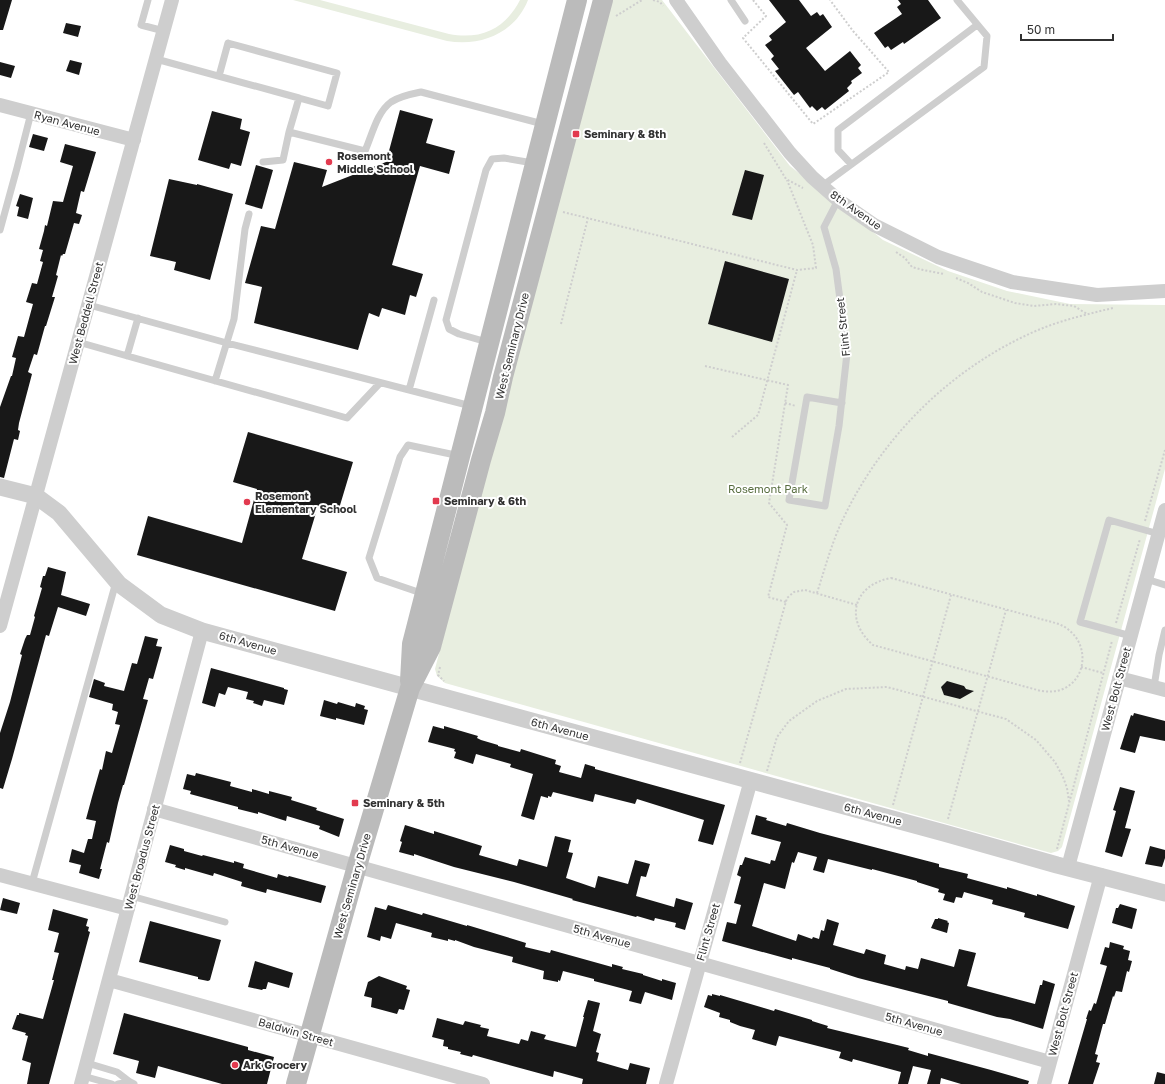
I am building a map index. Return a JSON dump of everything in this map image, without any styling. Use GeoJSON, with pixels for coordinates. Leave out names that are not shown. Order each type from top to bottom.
{"type":"FeatureCollection","features":[{"type":"Feature","properties":{"kind":"main road","name":"West Seminary Drive"},"geometry":{"type":"LineString","coordinates":[[410,688],[412,644],[424,594],[577,0]]}},
{"type":"Feature","properties":{"kind":"main road","name":"West Seminary Drive"},"geometry":{"type":"LineString","coordinates":[[296,1084],[357,866],[410,688],[431,647],[495,413],[503,377],[603,0]]}},
{"type":"Feature","properties":{"kind":"main road"},"geometry":{"type":"LineString","coordinates":[[545,125],[568,132]]}},
{"type":"Feature","properties":{"kind":"main road"},"geometry":{"type":"LineString","coordinates":[[473,407],[495,413]]}},
{"type":"Feature","properties":{"kind":"street","name":"West Beddell Street"},"geometry":{"type":"LineString","coordinates":[[0,626],[172,0]]}},
{"type":"Feature","properties":{"kind":"street","name":"8th Avenue"},"geometry":{"type":"LineString","coordinates":[[676,0],[720,63],[790,153],[838,200],[874,225],[938,256],[1012,282],[1097,295],[1165,291]]}},
{"type":"Feature","properties":{"kind":"street","name":"Ryan Avenue"},"geometry":{"type":"LineString","coordinates":[[0,105],[134,140]]}},
{"type":"Feature","properties":{"kind":"street","name":"6th Avenue"},"geometry":{"type":"LineString","coordinates":[[0,487],[36,496],[59,513],[116,581],[144,604],[161,615],[202,630],[410,688],[760,776],[944,833],[1165,893]]}},
{"type":"Feature","properties":{"kind":"street","name":"West Bolt Street"},"geometry":{"type":"LineString","coordinates":[[1062,866],[1119,678],[1165,510]]}},
{"type":"Feature","properties":{"kind":"street","name":"West Broadus Street"},"geometry":{"type":"LineString","coordinates":[[84,1075],[202,630]]}},
{"type":"Feature","properties":{"kind":"street"},"geometry":{"type":"LineString","coordinates":[[1119,678],[1159,688]]}},
{"type":"Feature","properties":{"kind":"street","name":"Flint Street"},"geometry":{"type":"LineString","coordinates":[[666,1084],[700,963],[760,776]]}},
{"type":"Feature","properties":{"kind":"street","name":"5th Avenue"},"geometry":{"type":"LineString","coordinates":[[154,809],[1050,1062]]}},
{"type":"Feature","properties":{"kind":"street"},"geometry":{"type":"LineString","coordinates":[[0,875],[32,883],[130,902]]}},
{"type":"Feature","properties":{"kind":"street","name":"West Bolt Street"},"geometry":{"type":"LineString","coordinates":[[1044,1084],[1101,875]]}},
{"type":"Feature","properties":{"kind":"street","name":"Baldwin Street"},"geometry":{"type":"LineString","coordinates":[[109,980],[483,1084]]}},
{"type":"Feature","properties":{"kind":"lane"},"geometry":{"type":"LineString","coordinates":[[148,0],[141,25],[164,31]]}},
{"type":"Feature","properties":{"kind":"lane"},"geometry":{"type":"LineString","coordinates":[[731,0],[745,22]]}},
{"type":"Feature","properties":{"kind":"lane"},"geometry":{"type":"LineString","coordinates":[[822,186],[984,67],[987,36],[957,0]]}},
{"type":"Feature","properties":{"kind":"lane"},"geometry":{"type":"LineString","coordinates":[[851,164],[838,150],[838,130],[977,25]]}},
{"type":"Feature","properties":{"kind":"lane"},"geometry":{"type":"LineString","coordinates":[[156,59],[328,106],[337,73],[228,43],[219,76]]}},
{"type":"Feature","properties":{"kind":"lane"},"geometry":{"type":"LineString","coordinates":[[289,132],[365,150],[381,113],[391,102],[408,94],[421,92],[545,125]]}},
{"type":"Feature","properties":{"kind":"lane"},"geometry":{"type":"LineString","coordinates":[[263,162],[283,160],[299,98]]}},
{"type":"Feature","properties":{"kind":"lane"},"geometry":{"type":"LineString","coordinates":[[0,230],[18,168],[31,113]]}},
{"type":"Feature","properties":{"kind":"lane"},"geometry":{"type":"LineString","coordinates":[[489,342],[459,334],[449,329],[446,320],[486,170],[492,159],[504,158],[535,163]]}},
{"type":"Feature","properties":{"kind":"lane","name":"Flint Street"},"geometry":{"type":"LineString","coordinates":[[838,200],[824,227],[836,269],[847,353],[842,403],[839,426],[825,506],[789,500],[807,397],[842,403]]}},
{"type":"Feature","properties":{"kind":"lane"},"geometry":{"type":"LineString","coordinates":[[215,381],[234,319],[245,229],[249,214]]}},
{"type":"Feature","properties":{"kind":"lane"},"geometry":{"type":"LineString","coordinates":[[409,390],[434,300]]}},
{"type":"Feature","properties":{"kind":"lane"},"geometry":{"type":"LineString","coordinates":[[89,305],[227,343],[473,407]]}},
{"type":"Feature","properties":{"kind":"lane"},"geometry":{"type":"LineString","coordinates":[[128,356],[138,318]]}},
{"type":"Feature","properties":{"kind":"lane"},"geometry":{"type":"LineString","coordinates":[[78,342],[346,418],[380,383]]}},
{"type":"Feature","properties":{"kind":"lane"},"geometry":{"type":"LineString","coordinates":[[424,594],[378,578],[369,558],[400,457],[408,446],[460,456]]}},
{"type":"Feature","properties":{"kind":"lane"},"geometry":{"type":"LineString","coordinates":[[1131,636],[1080,622],[1109,520],[1158,534]]}},
{"type":"Feature","properties":{"kind":"lane"},"geometry":{"type":"LineString","coordinates":[[1146,579],[1165,585]]}},
{"type":"Feature","properties":{"kind":"lane"},"geometry":{"type":"LineString","coordinates":[[32,883],[116,581]]}},
{"type":"Feature","properties":{"kind":"lane"},"geometry":{"type":"LineString","coordinates":[[1159,688],[1165,630]]}},
{"type":"Feature","properties":{"kind":"lane"},"geometry":{"type":"LineString","coordinates":[[130,902],[225,922]]}},
{"type":"Feature","properties":{"kind":"lane"},"geometry":{"type":"LineString","coordinates":[[84,1075],[117,1072],[132,1083]]}},
{"type":"Feature","properties":{"kind":"lane"},"geometry":{"type":"LineString","coordinates":[[84,1075],[112,1084]]}},
{"type":"Feature","properties":{"kind":"lane"},"geometry":{"type":"LineString","coordinates":[[118,1084],[132,1083]]}},
{"type":"Feature","properties":{"kind":"path"},"geometry":{"type":"LineString","coordinates":[[616,16],[642,0]]}},
{"type":"Feature","properties":{"kind":"path"},"geometry":{"type":"LineString","coordinates":[[754,0],[766,16],[743,38],[813,124],[889,72],[830,0]]}},
{"type":"Feature","properties":{"kind":"path"},"geometry":{"type":"LineString","coordinates":[[558,211],[797,270],[816,268],[812,245],[786,179]]}},
{"type":"Feature","properties":{"kind":"path"},"geometry":{"type":"LineString","coordinates":[[561,324],[588,218]]}},
{"type":"Feature","properties":{"kind":"path"},"geometry":{"type":"LineString","coordinates":[[732,437],[758,416],[797,270]]}},
{"type":"Feature","properties":{"kind":"path"},"geometry":{"type":"LineString","coordinates":[[818,593],[834,542],[843,520],[866,476],[895,437],[929,400],[970,368],[1014,341],[1062,321],[1114,308]]}},
{"type":"Feature","properties":{"kind":"path"},"geometry":{"type":"LineString","coordinates":[[705,366],[788,385],[769,503],[787,525],[768,597],[786,602]]}},
{"type":"Feature","properties":{"kind":"path"},"geometry":{"type":"LineString","coordinates":[[1062,866],[1057,848],[1114,631],[1165,450]]}},
{"type":"Feature","properties":{"kind":"path"},"geometry":{"type":"LineString","coordinates":[[891,578],[951,595],[1059,624],[1070,630],[1078,639],[1082,649],[1083,661],[1080,672],[1073,682],[1064,689],[1052,692],[1041,691],[873,645],[864,638],[858,628],[856,616],[857,605],[862,594],[870,586],[880,580],[891,578]]}},
{"type":"Feature","properties":{"kind":"path"},"geometry":{"type":"LineString","coordinates":[[733,761],[740,763],[787,598],[794,592],[805,590],[857,605]]}},
{"type":"Feature","properties":{"kind":"path"},"geometry":{"type":"LineString","coordinates":[[893,805],[951,595]]}},
{"type":"Feature","properties":{"kind":"path"},"geometry":{"type":"LineString","coordinates":[[944,833],[1006,610]]}},
{"type":"Feature","properties":{"kind":"path"},"geometry":{"type":"LineString","coordinates":[[442,660],[438,675],[445,682]]}},
{"type":"Feature","properties":{"kind":"path"},"geometry":{"type":"LineString","coordinates":[[1082,667],[1103,672]]}},
{"type":"Feature","properties":{"kind":"path"},"geometry":{"type":"LineString","coordinates":[[760,776],[777,737],[789,721],[817,701],[846,689],[887,687],[1006,719],[1036,740],[1055,762],[1064,776],[1069,802]]}},
{"type":"Feature","properties":{"kind":"green space"},"geometry":{"type":"Polygon","coordinates":[[[293,0],[320,0],[449,34],[471,35],[482,34],[491,30],[507,18],[520,0],[528,0],[515,21],[506,29],[484,39],[472,42],[460,42],[447,41],[293,0]]]}},
{"type":"Feature","properties":{"kind":"green space","name":"Rosemont Park"},"geometry":{"type":"Polygon","coordinates":[[[610,0],[662,0],[790,166],[883,240],[948,271],[1007,291],[1070,304],[1165,305],[1165,469],[1062,847],[1058,851],[1051,853],[445,683],[437,676],[435,669],[610,0]]]}},
{"type":"Feature","properties":{"kind":"building"},"geometry":{"type":"Polygon","coordinates":[[[0,0],[12,0],[3,30],[0,30],[0,0]]]}},
{"type":"Feature","properties":{"kind":"building"},"geometry":{"type":"Polygon","coordinates":[[[769,0],[799,0],[811,16],[817,12],[820,16],[823,14],[832,27],[806,48],[825,71],[850,51],[861,65],[858,68],[862,73],[851,81],[852,83],[847,88],[849,91],[825,110],[822,107],[817,111],[812,106],[810,108],[798,92],[794,95],[775,71],[779,69],[771,59],[774,56],[765,45],[772,40],[769,36],[786,22],[769,0]]]}},
{"type":"Feature","properties":{"kind":"building"},"geometry":{"type":"Polygon","coordinates":[[[898,0],[928,0],[941,18],[904,44],[903,42],[891,50],[888,46],[885,48],[874,33],[902,14],[897,7],[901,4],[898,0]]]}},
{"type":"Feature","properties":{"kind":"building"},"geometry":{"type":"Polygon","coordinates":[[[66,23],[81,26],[78,37],[63,33],[66,23]]]}},
{"type":"Feature","properties":{"kind":"building"},"geometry":{"type":"Polygon","coordinates":[[[70,60],[82,63],[79,75],[66,71],[70,60]]]}},
{"type":"Feature","properties":{"kind":"building"},"geometry":{"type":"Polygon","coordinates":[[[0,62],[15,66],[11,78],[0,75],[0,62]]]}},
{"type":"Feature","properties":{"kind":"building"},"geometry":{"type":"Polygon","coordinates":[[[400,110],[433,119],[426,143],[455,151],[449,174],[420,166],[392,265],[423,274],[416,297],[410,295],[405,315],[382,308],[379,317],[369,313],[358,350],[254,323],[262,287],[245,283],[261,226],[275,229],[294,162],[327,170],[322,187],[386,162],[400,110]]]}},
{"type":"Feature","properties":{"kind":"building"},"geometry":{"type":"Polygon","coordinates":[[[212,111],[242,119],[240,129],[250,132],[241,166],[231,163],[229,169],[198,160],[212,111]]]}},
{"type":"Feature","properties":{"kind":"building"},"geometry":{"type":"Polygon","coordinates":[[[33,134],[48,138],[44,151],[29,147],[33,134]]]}},
{"type":"Feature","properties":{"kind":"building"},"geometry":{"type":"Polygon","coordinates":[[[65,144],[96,152],[84,192],[81,191],[76,213],[82,215],[79,224],[74,223],[65,254],[62,256],[61,255],[56,275],[58,276],[52,297],[55,297],[37,355],[34,354],[28,372],[32,374],[19,423],[18,430],[20,431],[18,440],[14,439],[4,478],[0,477],[0,407],[12,376],[16,358],[12,357],[18,336],[24,337],[33,304],[26,302],[32,283],[37,284],[43,262],[40,261],[43,250],[39,249],[45,225],[47,226],[53,201],[63,202],[73,166],[60,162],[65,144]]]}},
{"type":"Feature","properties":{"kind":"building"},"geometry":{"type":"Polygon","coordinates":[[[256,165],[273,170],[262,209],[245,204],[256,165]]]}},
{"type":"Feature","properties":{"kind":"building"},"geometry":{"type":"Polygon","coordinates":[[[745,170],[764,175],[752,220],[732,215],[745,170]]]}},
{"type":"Feature","properties":{"kind":"building"},"geometry":{"type":"Polygon","coordinates":[[[169,179],[197,184],[233,194],[210,280],[174,270],[176,262],[150,256],[169,179]]]}},
{"type":"Feature","properties":{"kind":"building"},"geometry":{"type":"Polygon","coordinates":[[[20,194],[33,198],[28,219],[17,216],[19,207],[16,206],[20,194]]]}},
{"type":"Feature","properties":{"kind":"building"},"geometry":{"type":"Polygon","coordinates":[[[725,261],[789,279],[772,342],[708,324],[725,261]]]}},
{"type":"Feature","properties":{"kind":"building"},"geometry":{"type":"Polygon","coordinates":[[[248,432],[353,462],[338,512],[318,506],[302,559],[347,572],[335,611],[137,555],[148,516],[242,543],[257,489],[233,482],[248,432]]]}},
{"type":"Feature","properties":{"kind":"building"},"geometry":{"type":"Polygon","coordinates":[[[48,567],[66,572],[61,595],[90,604],[86,616],[58,607],[49,636],[46,635],[3,789],[0,788],[0,733],[10,702],[22,655],[20,654],[27,635],[30,635],[42,588],[40,587],[43,576],[45,576],[48,567]]]}},
{"type":"Feature","properties":{"kind":"building"},"geometry":{"type":"Polygon","coordinates":[[[145,636],[158,639],[156,646],[162,647],[153,679],[149,678],[143,699],[148,700],[118,803],[109,843],[107,842],[99,879],[79,873],[81,865],[69,862],[72,849],[84,853],[88,839],[92,839],[96,821],[86,819],[100,769],[102,770],[106,751],[112,753],[120,725],[115,724],[118,712],[112,710],[113,704],[89,697],[94,679],[105,683],[104,686],[124,691],[132,663],[137,664],[145,636]]]}},
{"type":"Feature","properties":{"kind":"building"},"geometry":{"type":"Polygon","coordinates":[[[211,668],[288,690],[284,705],[264,700],[262,706],[253,703],[254,701],[246,699],[248,692],[228,687],[225,695],[219,693],[215,707],[202,703],[211,668]]]}},
{"type":"Feature","properties":{"kind":"building"},"geometry":{"type":"Polygon","coordinates":[[[947,681],[964,686],[966,689],[974,691],[960,699],[944,695],[941,687],[947,681]]]}},
{"type":"Feature","properties":{"kind":"building"},"geometry":{"type":"Polygon","coordinates":[[[324,700],[355,707],[356,703],[365,706],[364,709],[368,710],[364,725],[336,718],[336,720],[320,716],[324,700]]]}},
{"type":"Feature","properties":{"kind":"building"},"geometry":{"type":"Polygon","coordinates":[[[1134,713],[1165,721],[1165,741],[1140,736],[1135,753],[1120,749],[1131,715],[1133,716],[1134,713]]]}},
{"type":"Feature","properties":{"kind":"building"},"geometry":{"type":"Polygon","coordinates":[[[433,726],[444,729],[444,726],[478,736],[477,738],[481,740],[498,746],[520,752],[521,749],[556,760],[555,764],[561,766],[559,772],[581,778],[585,764],[595,767],[595,769],[725,805],[713,845],[698,841],[704,820],[637,799],[635,804],[595,794],[593,802],[553,792],[551,797],[548,796],[548,798],[541,796],[534,820],[521,816],[533,774],[510,767],[511,764],[476,754],[473,764],[454,758],[456,752],[454,751],[455,749],[428,742],[433,726]]]}},
{"type":"Feature","properties":{"kind":"building"},"geometry":{"type":"Polygon","coordinates":[[[196,773],[231,782],[230,786],[252,792],[252,789],[269,794],[269,791],[292,797],[291,800],[317,808],[316,810],[344,819],[339,837],[319,829],[320,826],[287,816],[286,821],[258,812],[258,814],[238,809],[238,807],[190,794],[191,791],[183,789],[187,774],[195,776],[196,773]]]}},
{"type":"Feature","properties":{"kind":"building"},"geometry":{"type":"Polygon","coordinates":[[[1120,787],[1135,791],[1125,828],[1131,829],[1122,857],[1105,852],[1116,811],[1113,810],[1120,787]]]}},
{"type":"Feature","properties":{"kind":"building"},"geometry":{"type":"Polygon","coordinates":[[[756,815],[767,818],[766,820],[786,826],[787,823],[939,864],[939,867],[968,874],[967,878],[1007,889],[1007,887],[1037,896],[1037,894],[1075,906],[1068,929],[1024,917],[1025,913],[992,904],[993,900],[964,892],[962,898],[956,897],[954,903],[943,900],[945,894],[938,892],[939,889],[917,881],[872,869],[828,859],[824,873],[813,870],[817,857],[798,852],[794,863],[792,862],[785,889],[764,883],[752,926],[796,941],[798,934],[812,939],[813,937],[819,939],[821,930],[824,931],[827,919],[839,923],[833,945],[864,954],[866,949],[886,955],[884,964],[905,970],[906,966],[918,969],[921,958],[954,967],[959,949],[976,953],[967,986],[1035,1004],[1040,985],[1042,985],[1043,980],[1055,984],[1043,1029],[948,1003],[948,1001],[858,978],[830,968],[792,958],[792,960],[722,941],[727,922],[736,924],[741,905],[734,903],[741,877],[737,875],[740,865],[742,865],[745,857],[770,864],[771,860],[775,861],[781,842],[751,834],[756,815]]]}},
{"type":"Feature","properties":{"kind":"building"},"geometry":{"type":"Polygon","coordinates":[[[405,825],[434,834],[434,831],[482,846],[479,855],[517,866],[519,859],[547,867],[555,836],[571,840],[568,852],[573,853],[566,878],[595,888],[598,876],[628,884],[635,860],[650,864],[646,877],[641,876],[636,896],[674,907],[676,898],[693,903],[685,930],[675,927],[676,923],[655,918],[654,921],[636,917],[572,900],[573,899],[514,882],[454,867],[414,854],[414,856],[399,852],[402,842],[400,841],[405,825]]]}},
{"type":"Feature","properties":{"kind":"building"},"geometry":{"type":"Polygon","coordinates":[[[170,845],[202,856],[244,864],[243,868],[277,878],[278,874],[326,886],[321,903],[267,889],[266,893],[241,886],[242,882],[214,873],[213,876],[185,868],[185,870],[175,867],[176,865],[165,862],[170,845]]]}},
{"type":"Feature","properties":{"kind":"building"},"geometry":{"type":"Polygon","coordinates":[[[1150,846],[1165,850],[1165,858],[1162,867],[1145,864],[1150,846]]]}},
{"type":"Feature","properties":{"kind":"building"},"geometry":{"type":"Polygon","coordinates":[[[3,898],[20,903],[17,914],[0,910],[3,898]]]}},
{"type":"Feature","properties":{"kind":"building"},"geometry":{"type":"Polygon","coordinates":[[[1120,904],[1137,909],[1132,929],[1112,923],[1116,908],[1118,908],[1120,904]]]}},
{"type":"Feature","properties":{"kind":"building"},"geometry":{"type":"Polygon","coordinates":[[[388,905],[422,915],[423,913],[513,939],[526,943],[525,947],[550,953],[551,950],[612,967],[612,964],[623,967],[622,969],[643,974],[662,981],[662,979],[676,983],[672,1000],[645,992],[641,1004],[629,1001],[632,991],[563,971],[560,981],[558,980],[558,982],[543,979],[544,971],[512,962],[513,957],[474,947],[455,940],[448,939],[448,941],[431,937],[432,933],[396,923],[391,939],[381,936],[380,941],[367,937],[375,907],[386,910],[388,905]]]}},
{"type":"Feature","properties":{"kind":"building"},"geometry":{"type":"Polygon","coordinates":[[[53,909],[88,919],[86,926],[89,927],[88,931],[90,932],[49,1084],[27,1084],[31,1063],[22,1060],[28,1036],[25,1035],[26,1033],[12,1029],[19,1013],[43,1019],[54,980],[52,980],[59,953],[54,952],[59,933],[48,930],[53,909]]]}},
{"type":"Feature","properties":{"kind":"building"},"geometry":{"type":"Polygon","coordinates":[[[938,918],[948,921],[947,933],[931,928],[935,919],[938,918]]]}},
{"type":"Feature","properties":{"kind":"building"},"geometry":{"type":"Polygon","coordinates":[[[150,921],[221,940],[210,980],[198,979],[198,977],[139,962],[150,921]]]}},
{"type":"Feature","properties":{"kind":"building"},"geometry":{"type":"Polygon","coordinates":[[[1110,942],[1124,946],[1123,949],[1130,951],[1128,960],[1132,961],[1129,972],[1127,971],[1122,992],[1116,991],[1114,997],[1113,996],[1105,1024],[1103,1024],[1095,1054],[1098,1055],[1096,1062],[1100,1063],[1093,1084],[1068,1084],[1089,1010],[1091,1011],[1094,1003],[1096,1004],[1107,966],[1100,964],[1105,947],[1109,948],[1110,942]]]}},
{"type":"Feature","properties":{"kind":"building"},"geometry":{"type":"Polygon","coordinates":[[[255,961],[293,973],[289,988],[268,982],[266,989],[262,990],[248,987],[255,961]]]}},
{"type":"Feature","properties":{"kind":"building"},"geometry":{"type":"Polygon","coordinates":[[[379,976],[407,986],[406,989],[410,990],[404,1010],[399,1009],[397,1014],[371,1007],[372,998],[364,996],[368,982],[379,976]]]}},
{"type":"Feature","properties":{"kind":"building"},"geometry":{"type":"Polygon","coordinates":[[[712,994],[774,1011],[775,1009],[812,1020],[828,1026],[827,1028],[909,1048],[908,1050],[928,1056],[928,1053],[1029,1081],[1028,1084],[961,1084],[941,1078],[940,1084],[927,1084],[931,1070],[913,1066],[908,1084],[898,1084],[901,1072],[853,1059],[852,1062],[839,1058],[841,1052],[779,1036],[776,1046],[752,1039],[755,1030],[730,1022],[730,1020],[719,1017],[720,1013],[704,1007],[708,995],[712,996],[712,994]]]}},
{"type":"Feature","properties":{"kind":"building"},"geometry":{"type":"Polygon","coordinates":[[[588,1000],[600,1003],[593,1031],[601,1034],[596,1052],[599,1053],[597,1061],[628,1070],[630,1063],[650,1068],[646,1084],[582,1084],[583,1079],[554,1071],[553,1077],[473,1055],[472,1057],[460,1054],[461,1052],[448,1049],[448,1047],[443,1046],[444,1040],[432,1037],[437,1018],[463,1025],[465,1021],[481,1025],[480,1027],[489,1029],[487,1036],[519,1044],[521,1039],[528,1041],[531,1031],[546,1035],[544,1039],[576,1047],[588,1000]]]}},
{"type":"Feature","properties":{"kind":"building"},"geometry":{"type":"Polygon","coordinates":[[[124,1013],[248,1047],[248,1050],[274,1057],[267,1084],[222,1084],[158,1066],[155,1078],[136,1073],[139,1061],[113,1054],[124,1013]]]}},
{"type":"Feature","properties":{"kind":"building"},"geometry":{"type":"Polygon","coordinates":[[[1157,1072],[1165,1074],[1165,1084],[1154,1084],[1157,1072]]]}},
{"type":"Feature","properties":{"kind":"place","name":"Seminary & 8th"},"geometry":{"type":"Point","coordinates":[576,134]}},
{"type":"Feature","properties":{"kind":"place","name":"Rosemont Middle School"},"geometry":{"type":"Point","coordinates":[329,162]}},
{"type":"Feature","properties":{"kind":"place","name":"Seminary & 6th"},"geometry":{"type":"Point","coordinates":[436,501]}},
{"type":"Feature","properties":{"kind":"place","name":"Rosemont Elementary School"},"geometry":{"type":"Point","coordinates":[247,502]}},
{"type":"Feature","properties":{"kind":"place","name":"Seminary & 5th"},"geometry":{"type":"Point","coordinates":[355,803]}},
{"type":"Feature","properties":{"kind":"place","name":"Ark Grocery"},"geometry":{"type":"Point","coordinates":[235,1065]}}]}
